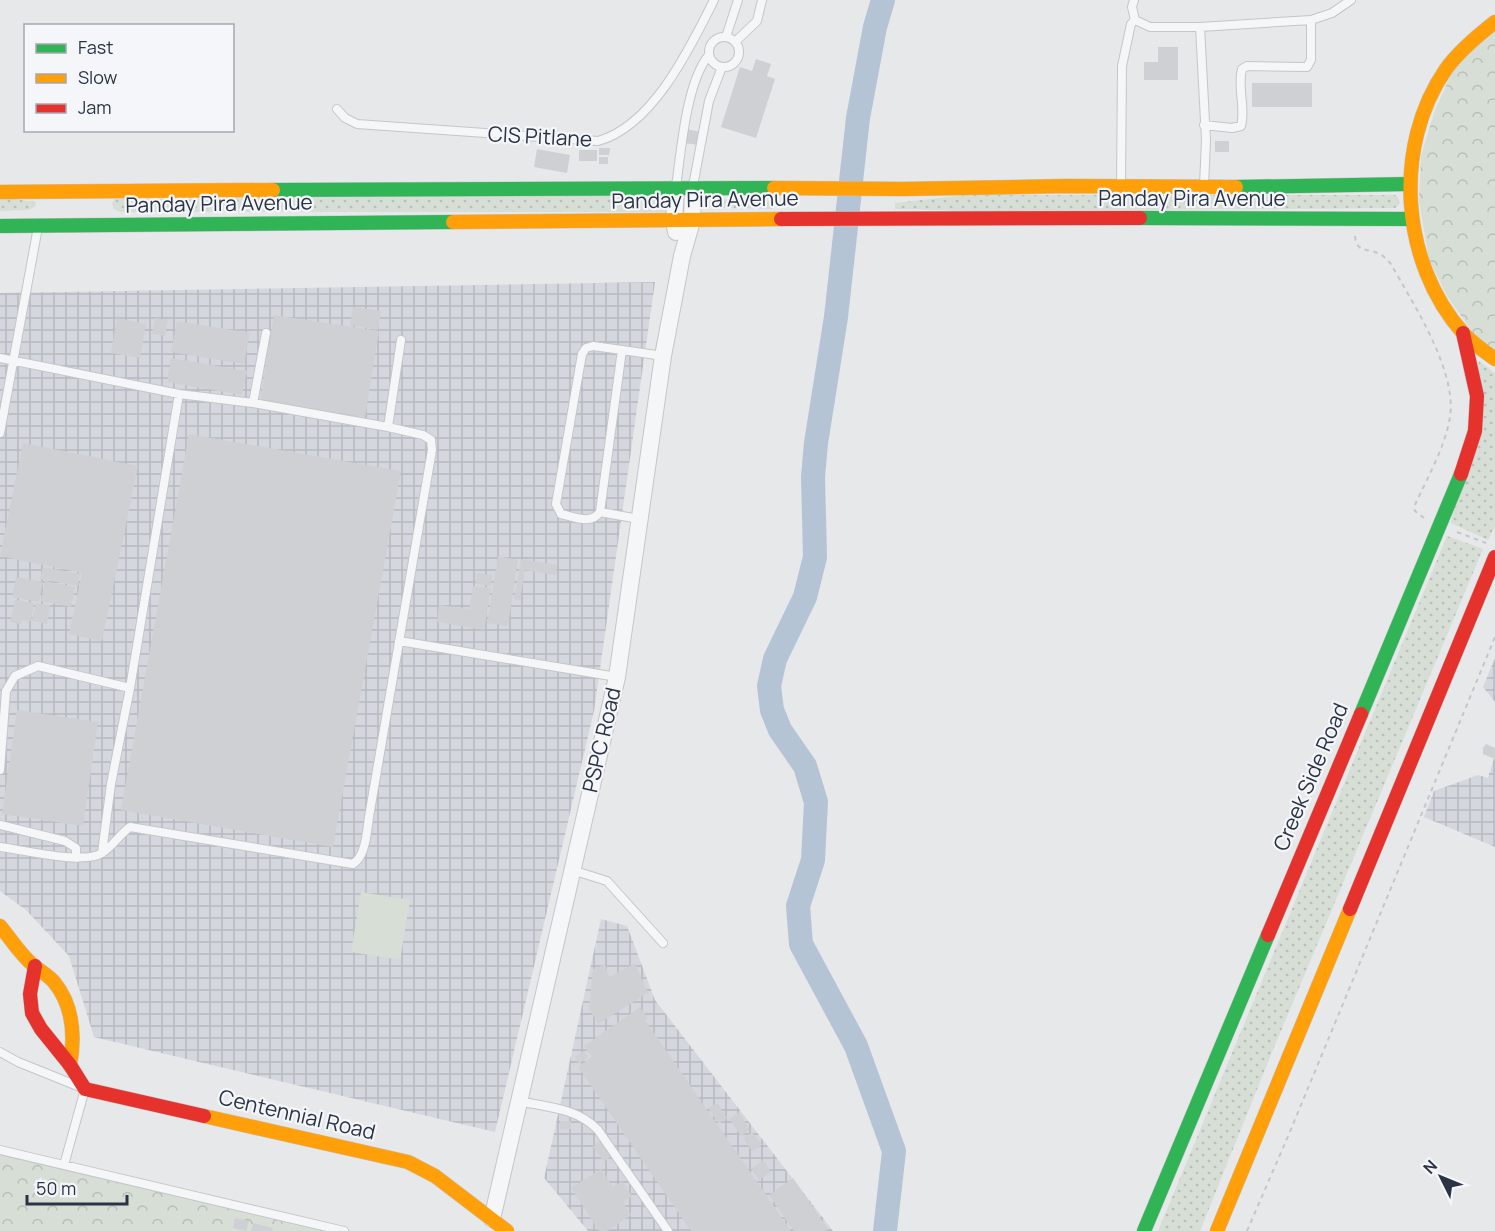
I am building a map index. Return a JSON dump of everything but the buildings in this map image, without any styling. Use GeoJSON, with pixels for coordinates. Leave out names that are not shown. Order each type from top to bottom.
{"type":"FeatureCollection","features":[{"type":"Feature","properties":{"kind":"main road"},"geometry":{"type":"LineString","coordinates":[[1495,22],[1472,40],[1445,70],[1425,110],[1414,148],[1409,184],[1411,219],[1430,279],[1463,333],[1495,359]]}},
{"type":"Feature","properties":{"kind":"main road","name":"Panday Pira Avenue"},"geometry":{"type":"LineString","coordinates":[[0,226],[39,210],[684,188],[1204,188],[1409,184]]}},
{"type":"Feature","properties":{"kind":"main road","name":"Panday Pira Avenue"},"geometry":{"type":"LineString","coordinates":[[0,192],[39,210],[674,221],[907,218],[1411,219]]}},
{"type":"Feature","properties":{"kind":"main road","name":"Creek Side Road"},"geometry":{"type":"LineString","coordinates":[[1144,1231],[1463,469],[1475,431],[1477,396],[1463,333]]}},
{"type":"Feature","properties":{"kind":"main road"},"geometry":{"type":"LineString","coordinates":[[1217,1231],[1495,557]]}},
{"type":"Feature","properties":{"kind":"main road"},"geometry":{"type":"LineString","coordinates":[[0,926],[35,966],[47,974],[59,987],[70,1012],[74,1038],[70,1066]]}},
{"type":"Feature","properties":{"kind":"main road"},"geometry":{"type":"LineString","coordinates":[[35,966],[30,988],[30,1003],[36,1023],[85,1089]]}},
{"type":"Feature","properties":{"kind":"main road","name":"Centennial Road"},"geometry":{"type":"LineString","coordinates":[[85,1089],[408,1162],[435,1176],[507,1231]]}},
{"type":"Feature","properties":{"kind":"street","name":"PSPC Road"},"geometry":{"type":"LineString","coordinates":[[492,1219],[616,677],[663,356],[682,256],[692,221],[684,188]]}},
{"type":"Feature","properties":{"kind":"street","name":"PSPC Road"},"geometry":{"type":"LineString","coordinates":[[682,256],[674,221],[684,188]]}},
{"type":"Feature","properties":{"kind":"lane","name":"CIS Pitlane"},"geometry":{"type":"LineString","coordinates":[[337,109],[345,118],[357,124],[598,141],[609,138],[646,111],[695,38],[714,0]]}},
{"type":"Feature","properties":{"kind":"lane"},"geometry":{"type":"LineString","coordinates":[[726,37],[738,0]]}},
{"type":"Feature","properties":{"kind":"lane"},"geometry":{"type":"LineString","coordinates":[[735,42],[757,21],[762,0]]}},
{"type":"Feature","properties":{"kind":"lane"},"geometry":{"type":"LineString","coordinates":[[1134,0],[1132,7],[1135,20]]}},
{"type":"Feature","properties":{"kind":"lane"},"geometry":{"type":"LineString","coordinates":[[1135,20],[1150,27],[1200,27],[1311,20],[1332,13],[1351,0]]}},
{"type":"Feature","properties":{"kind":"lane"},"geometry":{"type":"LineString","coordinates":[[1121,187],[1122,66],[1131,24],[1135,20]]}},
{"type":"Feature","properties":{"kind":"lane"},"geometry":{"type":"LineString","coordinates":[[1204,125],[1232,128],[1241,126],[1243,118],[1240,77],[1242,69],[1247,66],[1307,67],[1311,60],[1311,20]]}},
{"type":"Feature","properties":{"kind":"lane"},"geometry":{"type":"LineString","coordinates":[[1200,27],[1204,188]]}},
{"type":"Feature","properties":{"kind":"lane"},"geometry":{"type":"LineString","coordinates":[[710,55],[716,65],[722,67],[733,65],[736,62],[740,51],[735,42],[726,37]]}},
{"type":"Feature","properties":{"kind":"lane"},"geometry":{"type":"LineString","coordinates":[[684,188],[679,165],[690,101],[700,72],[710,55],[713,42],[726,37]]}},
{"type":"Feature","properties":{"kind":"lane"},"geometry":{"type":"LineString","coordinates":[[684,188],[696,167],[709,101],[722,67]]}},
{"type":"Feature","properties":{"kind":"lane"},"geometry":{"type":"LineString","coordinates":[[679,165],[696,167]]}},
{"type":"Feature","properties":{"kind":"lane"},"geometry":{"type":"LineString","coordinates":[[0,433],[15,361],[39,210]]}},
{"type":"Feature","properties":{"kind":"lane"},"geometry":{"type":"LineString","coordinates":[[253,403],[266,333]]}},
{"type":"Feature","properties":{"kind":"lane"},"geometry":{"type":"LineString","coordinates":[[388,428],[401,340]]}},
{"type":"Feature","properties":{"kind":"lane"},"geometry":{"type":"LineString","coordinates":[[622,350],[600,512],[595,518],[589,520],[561,514],[556,504],[582,354],[586,348],[593,346],[622,350],[663,356]]}},
{"type":"Feature","properties":{"kind":"lane"},"geometry":{"type":"LineString","coordinates":[[0,358],[179,394],[253,403],[423,435],[431,441],[432,450],[370,812],[359,861],[353,864],[130,827],[101,854],[76,858],[0,847]]}},
{"type":"Feature","properties":{"kind":"lane"},"geometry":{"type":"LineString","coordinates":[[101,854],[111,784],[130,688],[179,394]]}},
{"type":"Feature","properties":{"kind":"lane"},"geometry":{"type":"LineString","coordinates":[[600,512],[639,519]]}},
{"type":"Feature","properties":{"kind":"lane"},"geometry":{"type":"LineString","coordinates":[[399,641],[616,677]]}},
{"type":"Feature","properties":{"kind":"lane"},"geometry":{"type":"LineString","coordinates":[[0,770],[6,692],[15,676],[21,672],[38,666],[130,688]]}},
{"type":"Feature","properties":{"kind":"lane"},"geometry":{"type":"LineString","coordinates":[[0,825],[65,841],[76,848],[76,858]]}},
{"type":"Feature","properties":{"kind":"lane"},"geometry":{"type":"LineString","coordinates":[[572,870],[607,881],[663,943]]}},
{"type":"Feature","properties":{"kind":"lane"},"geometry":{"type":"LineString","coordinates":[[0,1052],[18,1062],[85,1089],[64,1165]]}},
{"type":"Feature","properties":{"kind":"lane"},"geometry":{"type":"LineString","coordinates":[[518,1101],[570,1112],[591,1123],[666,1230]]}},
{"type":"Feature","properties":{"kind":"lane"},"geometry":{"type":"LineString","coordinates":[[0,1150],[344,1231]]}},
{"type":"Feature","properties":{"kind":"path"},"geometry":{"type":"LineString","coordinates":[[1355,220],[1356,244],[1363,250],[1379,254],[1390,264],[1441,359],[1448,381],[1450,416],[1444,439],[1414,507],[1418,515],[1439,526],[1495,546]]}},
{"type":"Feature","properties":{"kind":"path"},"geometry":{"type":"LineString","coordinates":[[1247,1231],[1495,637]]}},
{"type":"Feature","properties":{"kind":"shaded area"},"geometry":{"type":"Polygon","coordinates":[[[655,282],[594,711],[495,1132],[94,1037],[69,956],[26,910],[0,891],[0,293],[655,282]]]}},
{"type":"Feature","properties":{"kind":"shaded area"},"geometry":{"type":"Polygon","coordinates":[[[1495,658],[1495,702],[1483,687],[1495,658]]]}},
{"type":"Feature","properties":{"kind":"shaded area"},"geometry":{"type":"Polygon","coordinates":[[[1495,755],[1495,847],[1424,817],[1434,791],[1478,775],[1488,778],[1495,755]]]}},
{"type":"Feature","properties":{"kind":"shaded area"},"geometry":{"type":"Polygon","coordinates":[[[601,919],[627,926],[655,1000],[833,1231],[588,1231],[544,1178],[601,919]]]}},
{"type":"Feature","properties":{"kind":"green space"},"geometry":{"type":"Polygon","coordinates":[[[1495,28],[1495,350],[1476,337],[1447,296],[1429,259],[1419,201],[1421,156],[1435,110],[1456,64],[1495,28]]]}},
{"type":"Feature","properties":{"kind":"green space"},"geometry":{"type":"Polygon","coordinates":[[[664,195],[672,200],[666,212],[120,212],[114,209],[112,204],[114,199],[664,195]]]}},
{"type":"Feature","properties":{"kind":"green space"},"geometry":{"type":"Polygon","coordinates":[[[966,195],[1395,195],[1400,203],[1395,208],[969,211],[895,209],[895,203],[966,195]]]}},
{"type":"Feature","properties":{"kind":"green space"},"geometry":{"type":"Polygon","coordinates":[[[0,197],[36,202],[35,207],[28,210],[0,211],[0,197]]]}},
{"type":"Feature","properties":{"kind":"green space"},"geometry":{"type":"Polygon","coordinates":[[[713,199],[772,201],[772,209],[714,208],[709,206],[708,202],[713,199]]]}},
{"type":"Feature","properties":{"kind":"green space"},"geometry":{"type":"Polygon","coordinates":[[[1479,361],[1495,373],[1495,526],[1488,540],[1451,523],[1479,361]]]}},
{"type":"Feature","properties":{"kind":"green space"},"geometry":{"type":"Polygon","coordinates":[[[1447,536],[1483,549],[1270,1057],[1200,1231],[1158,1231],[1447,536]]]}},
{"type":"Feature","properties":{"kind":"green space"},"geometry":{"type":"Polygon","coordinates":[[[361,892],[410,900],[400,960],[351,952],[361,892]]]}},
{"type":"Feature","properties":{"kind":"green space"},"geometry":{"type":"Polygon","coordinates":[[[0,1150],[333,1231],[0,1231],[0,1150]]]}},
{"type":"Feature","properties":{"kind":"waterway"},"geometry":{"type":"LineString","coordinates":[[883,0],[875,27],[858,118],[836,317],[816,443],[813,477],[815,557],[805,597],[775,659],[769,686],[772,710],[780,730],[805,766],[816,802],[813,860],[798,906],[801,944],[856,1046],[894,1151],[885,1231]]}},
{"type":"Feature","properties":{"kind":"traffic: fast"},"geometry":{"type":"LineString","coordinates":[[1236,187],[1409,184]]}},
{"type":"Feature","properties":{"kind":"traffic: fast"},"geometry":{"type":"LineString","coordinates":[[273,190],[774,188]]}},
{"type":"Feature","properties":{"kind":"traffic: fast"},"geometry":{"type":"LineString","coordinates":[[1140,218],[1411,219]]}},
{"type":"Feature","properties":{"kind":"traffic: fast"},"geometry":{"type":"LineString","coordinates":[[0,226],[453,222]]}},
{"type":"Feature","properties":{"kind":"traffic: fast"},"geometry":{"type":"LineString","coordinates":[[1361,714],[1461,474]]}},
{"type":"Feature","properties":{"kind":"traffic: fast"},"geometry":{"type":"LineString","coordinates":[[1144,1231],[1268,935]]}},
{"type":"Feature","properties":{"kind":"traffic: slow"},"geometry":{"type":"LineString","coordinates":[[1495,22],[1469,44],[1446,69],[1429,100],[1417,133],[1411,168],[1411,204],[1416,239],[1427,273],[1442,305],[1463,333],[1495,359]]}},
{"type":"Feature","properties":{"kind":"traffic: slow"},"geometry":{"type":"LineString","coordinates":[[774,188],[1236,187]]}},
{"type":"Feature","properties":{"kind":"traffic: slow"},"geometry":{"type":"LineString","coordinates":[[0,192],[273,190]]}},
{"type":"Feature","properties":{"kind":"traffic: slow"},"geometry":{"type":"LineString","coordinates":[[453,222],[781,219]]}},
{"type":"Feature","properties":{"kind":"traffic: slow"},"geometry":{"type":"LineString","coordinates":[[1217,1231],[1350,909]]}},
{"type":"Feature","properties":{"kind":"traffic: slow"},"geometry":{"type":"LineString","coordinates":[[0,926],[28,961],[49,977],[61,991],[71,1022],[70,1066]]}},
{"type":"Feature","properties":{"kind":"traffic: slow"},"geometry":{"type":"LineString","coordinates":[[204,1116],[408,1162],[435,1176],[507,1231]]}},
{"type":"Feature","properties":{"kind":"traffic: jam"},"geometry":{"type":"LineString","coordinates":[[781,219],[1140,218]]}},
{"type":"Feature","properties":{"kind":"traffic: jam"},"geometry":{"type":"LineString","coordinates":[[1461,474],[1475,431],[1477,396],[1463,333]]}},
{"type":"Feature","properties":{"kind":"traffic: jam"},"geometry":{"type":"LineString","coordinates":[[1350,909],[1495,557]]}},
{"type":"Feature","properties":{"kind":"traffic: jam"},"geometry":{"type":"LineString","coordinates":[[1268,935],[1361,714]]}},
{"type":"Feature","properties":{"kind":"traffic: jam"},"geometry":{"type":"LineString","coordinates":[[35,966],[30,994],[32,1013],[85,1089],[204,1116]]}}]}
